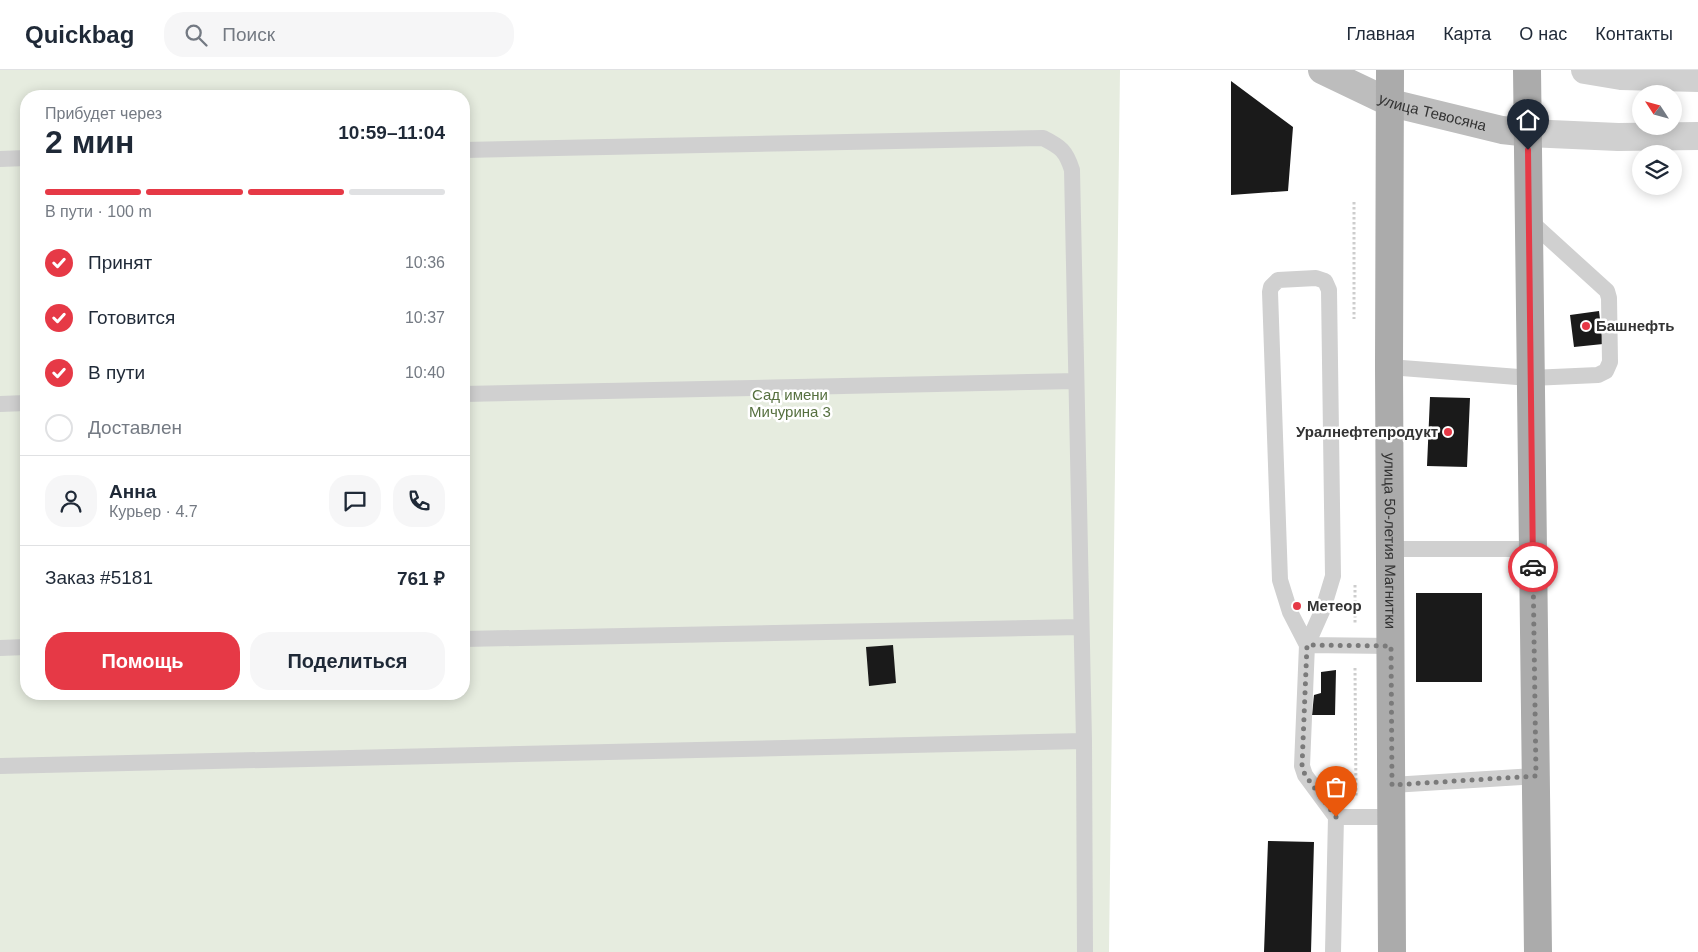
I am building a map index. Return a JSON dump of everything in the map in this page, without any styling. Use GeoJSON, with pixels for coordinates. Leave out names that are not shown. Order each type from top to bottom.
{"type":"FeatureCollection","features":[{"type":"Feature","properties":{"kind":"main road","name":"улица Тевосяна"},"geometry":{"type":"LineString","coordinates":[[1322,70],[1391,103],[1502,130],[1528,133]]}},
{"type":"Feature","properties":{"kind":"main road","name":"улица 50-летия Магнитки"},"geometry":{"type":"LineString","coordinates":[[1390,70],[1389,367],[1392,952]]}},
{"type":"Feature","properties":{"kind":"main road"},"geometry":{"type":"LineString","coordinates":[[1527,70],[1538,952]]}},
{"type":"Feature","properties":{"kind":"street"},"geometry":{"type":"LineString","coordinates":[[1585,70],[1621,76],[1698,78]]}},
{"type":"Feature","properties":{"kind":"street","name":"улица Тевосяна"},"geometry":{"type":"LineString","coordinates":[[1528,133],[1618,137],[1698,136]]}},
{"type":"Feature","properties":{"kind":"lane"},"geometry":{"type":"LineString","coordinates":[[470,150],[1043,138],[1059,146],[1068,156],[1072,170],[1084,742],[1085,952]]}},
{"type":"Feature","properties":{"kind":"lane"},"geometry":{"type":"LineString","coordinates":[[0,159],[20,158]]}},
{"type":"Feature","properties":{"kind":"lane"},"geometry":{"type":"LineString","coordinates":[[1389,367],[1531,378],[1598,375],[1606,371],[1610,362],[1609,294],[1605,288],[1530,221]]}},
{"type":"Feature","properties":{"kind":"lane"},"geometry":{"type":"LineString","coordinates":[[1307,645],[1290,612],[1280,580],[1270,292],[1274,283],[1278,280],[1316,278],[1325,281],[1329,290],[1333,576],[1323,609],[1307,645],[1302,766],[1305,775],[1336,817],[1333,952]]}},
{"type":"Feature","properties":{"kind":"lane"},"geometry":{"type":"LineString","coordinates":[[470,394],[1076,381]]}},
{"type":"Feature","properties":{"kind":"lane"},"geometry":{"type":"LineString","coordinates":[[0,404],[20,403]]}},
{"type":"Feature","properties":{"kind":"lane"},"geometry":{"type":"LineString","coordinates":[[1390,549],[1533,548]]}},
{"type":"Feature","properties":{"kind":"lane"},"geometry":{"type":"LineString","coordinates":[[470,639],[1081,627]]}},
{"type":"Feature","properties":{"kind":"lane"},"geometry":{"type":"LineString","coordinates":[[1307,645],[1391,646]]}},
{"type":"Feature","properties":{"kind":"lane"},"geometry":{"type":"LineString","coordinates":[[0,648],[20,647]]}},
{"type":"Feature","properties":{"kind":"lane"},"geometry":{"type":"LineString","coordinates":[[0,766],[1084,742]]}},
{"type":"Feature","properties":{"kind":"lane"},"geometry":{"type":"LineString","coordinates":[[1392,785],[1536,776]]}},
{"type":"Feature","properties":{"kind":"lane"},"geometry":{"type":"LineString","coordinates":[[1336,817],[1392,817]]}},
{"type":"Feature","properties":{"kind":"green space","name":"Сад имени Мичурина 3"},"geometry":{"type":"Polygon","coordinates":[[[0,70],[1120,70],[1109,952],[0,952],[0,70]]]}},
{"type":"Feature","properties":{"kind":"building"},"geometry":{"type":"Polygon","coordinates":[[[1231,81],[1293,127],[1288,191],[1231,195],[1231,81]]]}},
{"type":"Feature","properties":{"kind":"building"},"geometry":{"type":"Polygon","coordinates":[[[1599,311],[1603,344],[1574,347],[1570,315],[1599,311]]]}},
{"type":"Feature","properties":{"kind":"building","name":"Уралнефтепродукт"},"geometry":{"type":"Polygon","coordinates":[[[1430,397],[1470,398],[1467,467],[1427,466],[1430,397]]]}},
{"type":"Feature","properties":{"kind":"building"},"geometry":{"type":"Polygon","coordinates":[[[1416,593],[1482,593],[1482,682],[1416,682],[1416,593]]]}},
{"type":"Feature","properties":{"kind":"building"},"geometry":{"type":"Polygon","coordinates":[[[893,645],[896,683],[869,686],[866,647],[893,645]]]}},
{"type":"Feature","properties":{"kind":"building"},"geometry":{"type":"Polygon","coordinates":[[[1336,670],[1335,715],[1312,715],[1314,695],[1321,693],[1321,672],[1336,670]]]}},
{"type":"Feature","properties":{"kind":"building"},"geometry":{"type":"Polygon","coordinates":[[[1268,841],[1314,842],[1311,952],[1264,952],[1268,841]]]}},
{"type":"Feature","properties":{"kind":"way so far"},"geometry":{"type":"LineString","coordinates":[[1336,817],[1305,775],[1302,766],[1307,645],[1391,646],[1392,785],[1536,776],[1533,567]]}},
{"type":"Feature","properties":{"kind":"place","name":"Башнефть"},"geometry":{"type":"Point","coordinates":[1586,326]}},
{"type":"Feature","properties":{"kind":"place","name":"Уралнефтепродукт"},"geometry":{"type":"Point","coordinates":[1448,432]}},
{"type":"Feature","properties":{"kind":"place","name":"Метеор"},"geometry":{"type":"Point","coordinates":[1297,606]}},
{"type":"Feature","properties":{"kind":"route"},"geometry":{"type":"LineString","coordinates":[[1528,150],[1533,567]]}}]}
